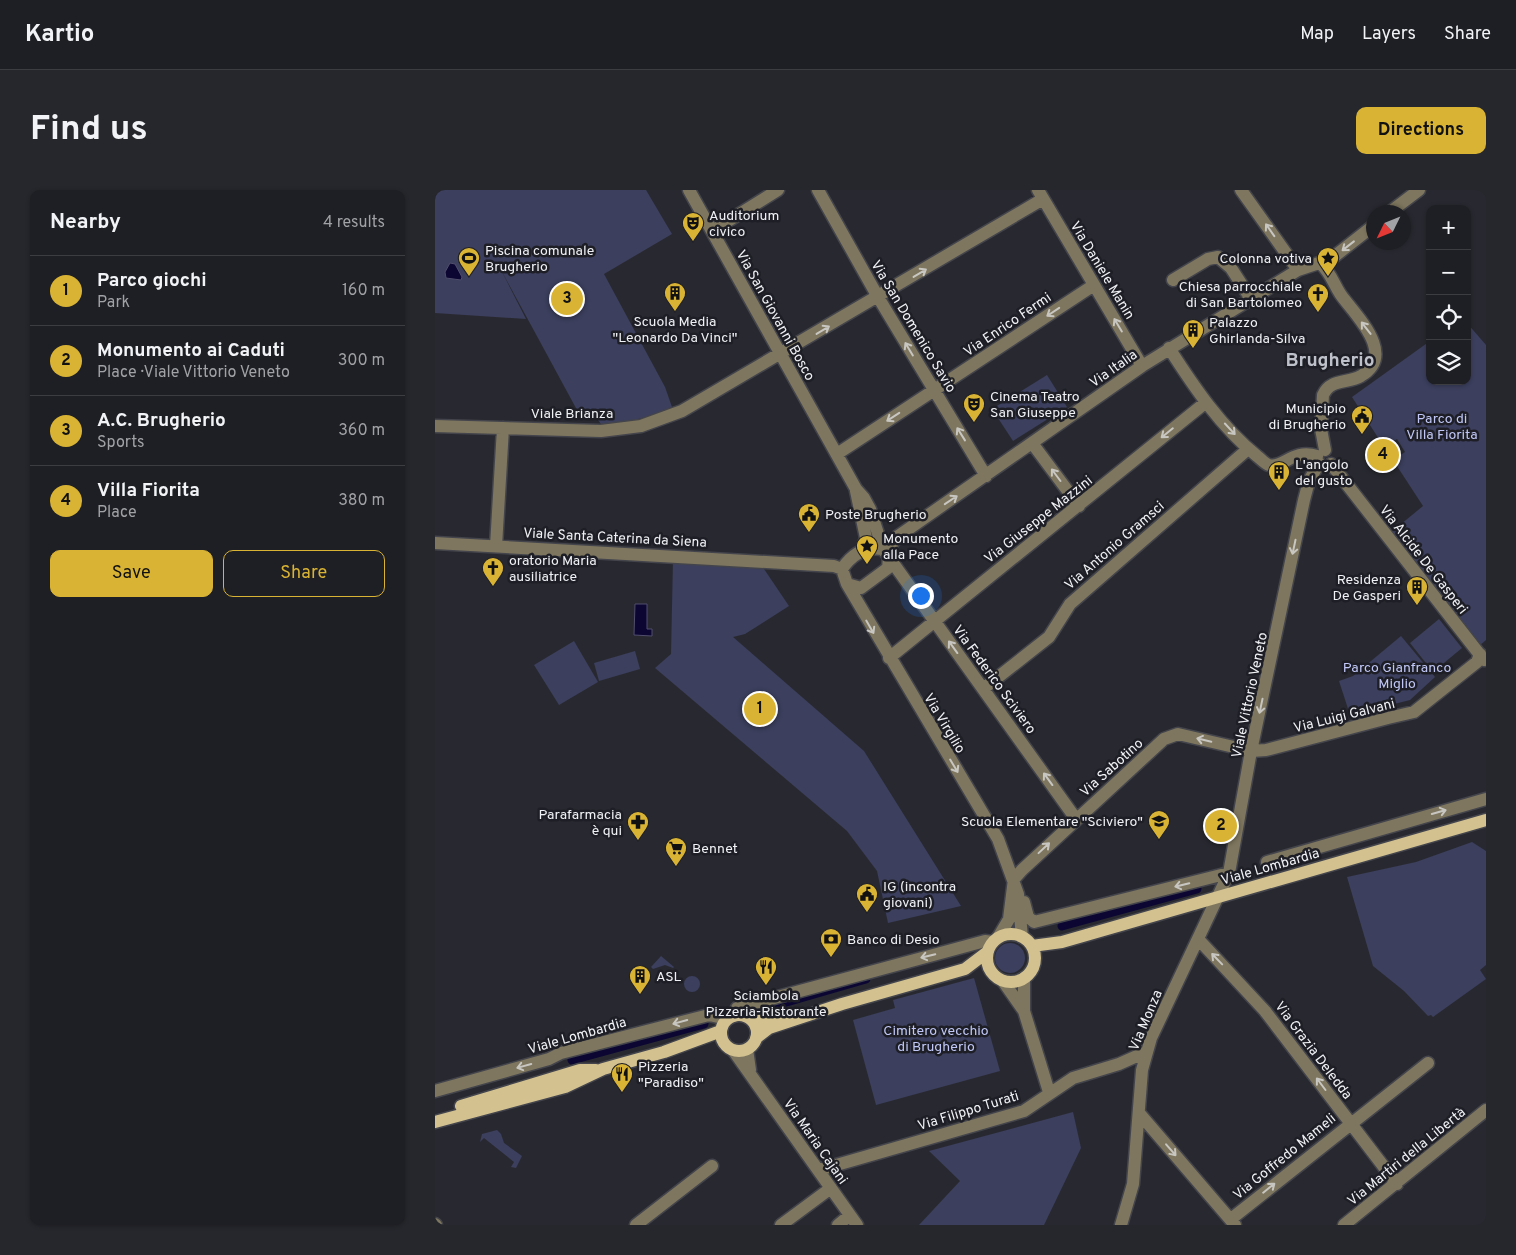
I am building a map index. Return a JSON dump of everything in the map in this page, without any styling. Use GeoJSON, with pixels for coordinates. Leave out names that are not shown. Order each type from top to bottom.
{"type":"FeatureCollection","features":[{"type":"Feature","properties":{"kind":"main road","name":"Viale Lombardia"},"geometry":{"type":"LineString","coordinates":[[1032,946],[1062,942],[1486,820]]}},
{"type":"Feature","properties":{"kind":"main road"},"geometry":{"type":"LineString","coordinates":[[728,1031],[747,1049],[756,1038],[769,1028],[842,1004],[965,969],[984,970],[1014,982],[1024,978],[1034,964],[1032,946],[1022,936],[1015,934],[993,944],[965,969]]}},
{"type":"Feature","properties":{"kind":"main road","name":"Viale Lombardia"},"geometry":{"type":"LineString","coordinates":[[1034,964],[1044,954],[1062,942]]}},
{"type":"Feature","properties":{"kind":"main road"},"geometry":{"type":"LineString","coordinates":[[993,944],[986,960],[998,977]]}},
{"type":"Feature","properties":{"kind":"main road"},"geometry":{"type":"LineString","coordinates":[[753,1022],[842,1004]]}},
{"type":"Feature","properties":{"kind":"main road"},"geometry":{"type":"LineString","coordinates":[[435,1122],[565,1087],[603,1069],[728,1031],[745,1016],[753,1022],[756,1038]]}},
{"type":"Feature","properties":{"kind":"main road"},"geometry":{"type":"LineString","coordinates":[[435,1114],[580,1070],[603,1069]]}},
{"type":"Feature","properties":{"kind":"street","name":"Via San Giovanni Bosco"},"geometry":{"type":"LineString","coordinates":[[689,190],[856,489]]}},
{"type":"Feature","properties":{"kind":"street"},"geometry":{"type":"LineString","coordinates":[[712,232],[778,190]]}},
{"type":"Feature","properties":{"kind":"street","name":"Via San Domenico Savio"},"geometry":{"type":"LineString","coordinates":[[819,190],[878,298],[987,476]]}},
{"type":"Feature","properties":{"kind":"street"},"geometry":{"type":"LineString","coordinates":[[1241,190],[1298,270]]}},
{"type":"Feature","properties":{"kind":"street"},"geometry":{"type":"LineString","coordinates":[[1399,205],[1419,190]]}},
{"type":"Feature","properties":{"kind":"street","name":"Viale Brianza"},"geometry":{"type":"LineString","coordinates":[[435,426],[601,431],[641,426],[682,412],[878,298],[1041,195]]}},
{"type":"Feature","properties":{"kind":"street","name":"Via Daniele Manin"},"geometry":{"type":"LineString","coordinates":[[1041,195],[1142,366]]}},
{"type":"Feature","properties":{"kind":"street","name":"Via Italia"},"geometry":{"type":"LineString","coordinates":[[886,553],[897,537],[1142,366],[1298,270],[1321,264],[1331,259],[1366,232]]}},
{"type":"Feature","properties":{"kind":"street"},"geometry":{"type":"LineString","coordinates":[[1173,280],[1208,259],[1217,257],[1229,266],[1251,299]]}},
{"type":"Feature","properties":{"kind":"street"},"geometry":{"type":"LineString","coordinates":[[1169,348],[1205,402],[1248,449],[1266,464],[1273,466],[1300,454],[1326,461],[1322,437],[1323,395],[1331,384],[1357,378],[1365,373],[1372,364],[1375,350],[1371,334],[1321,264]]}},
{"type":"Feature","properties":{"kind":"street","name":"Via Enrico Fermi"},"geometry":{"type":"LineString","coordinates":[[837,454],[1094,285]]}},
{"type":"Feature","properties":{"kind":"street","name":"Via Giuseppe Mazzini"},"geometry":{"type":"LineString","coordinates":[[889,658],[1205,402]]}},
{"type":"Feature","properties":{"kind":"street"},"geometry":{"type":"LineString","coordinates":[[497,546],[503,428]]}},
{"type":"Feature","properties":{"kind":"street"},"geometry":{"type":"LineString","coordinates":[[1032,443],[1079,506]]}},
{"type":"Feature","properties":{"kind":"street","name":"Via Antonio Gramsci"},"geometry":{"type":"LineString","coordinates":[[983,689],[1049,637],[1070,604],[1248,449]]}},
{"type":"Feature","properties":{"kind":"street","name":"Viale Vittorio Veneto"},"geometry":{"type":"LineString","coordinates":[[1220,895],[1229,873],[1251,751],[1304,500],[1309,481],[1326,461]]}},
{"type":"Feature","properties":{"kind":"street","name":"Via Alcide De Gasperi"},"geometry":{"type":"LineString","coordinates":[[1326,461],[1484,655]]}},
{"type":"Feature","properties":{"kind":"street"},"geometry":{"type":"LineString","coordinates":[[856,489],[867,538],[862,550],[843,569],[847,584],[861,588],[888,568],[886,553],[872,547],[862,550]]}},
{"type":"Feature","properties":{"kind":"street","name":"Via Federico Sciviero"},"geometry":{"type":"LineString","coordinates":[[856,489],[864,498],[886,553],[1076,819]]}},
{"type":"Feature","properties":{"kind":"street","name":"Viale Santa Caterina da Siena"},"geometry":{"type":"LineString","coordinates":[[435,543],[793,563],[834,566],[843,569]]}},
{"type":"Feature","properties":{"kind":"street","name":"Via Virgilio"},"geometry":{"type":"LineString","coordinates":[[847,584],[889,658],[998,839],[1015,879],[1022,936]]}},
{"type":"Feature","properties":{"kind":"street","name":"Via Luigi Galvani"},"geometry":{"type":"LineString","coordinates":[[1251,751],[1274,748],[1410,714],[1418,710],[1484,655]]}},
{"type":"Feature","properties":{"kind":"street","name":"Via Sabotino"},"geometry":{"type":"LineString","coordinates":[[1015,879],[1021,870],[1164,739],[1178,734],[1251,751]]}},
{"type":"Feature","properties":{"kind":"street","name":"Viale Lombardia"},"geometry":{"type":"LineString","coordinates":[[1267,862],[1486,799]]}},
{"type":"Feature","properties":{"kind":"street","name":"Viale Lombardia"},"geometry":{"type":"LineString","coordinates":[[1015,879],[1028,917],[1034,922],[1229,873]]}},
{"type":"Feature","properties":{"kind":"street"},"geometry":{"type":"LineString","coordinates":[[728,1031],[737,1008],[985,941],[993,944],[1009,919],[1015,879]]}},
{"type":"Feature","properties":{"kind":"street","name":"Via Monza"},"geometry":{"type":"LineString","coordinates":[[1121,1225],[1135,1175],[1141,1081],[1146,1052],[1220,895]]}},
{"type":"Feature","properties":{"kind":"street","name":"Via Grazia Deledda"},"geometry":{"type":"LineString","coordinates":[[1199,940],[1265,1011],[1397,1184]]}},
{"type":"Feature","properties":{"kind":"street"},"geometry":{"type":"LineString","coordinates":[[998,977],[1024,1011]]}},
{"type":"Feature","properties":{"kind":"street"},"geometry":{"type":"LineString","coordinates":[[1024,978],[1024,1011],[1049,1092]]}},
{"type":"Feature","properties":{"kind":"street","name":"Viale Lombardia"},"geometry":{"type":"LineString","coordinates":[[435,1091],[549,1059],[561,1053],[709,1014],[728,1031]]}},
{"type":"Feature","properties":{"kind":"street","name":"Via Maria Cajani"},"geometry":{"type":"LineString","coordinates":[[728,1031],[751,1075],[854,1220]]}},
{"type":"Feature","properties":{"kind":"street","name":"Via Maria Cajani"},"geometry":{"type":"LineString","coordinates":[[747,1049],[751,1075]]}},
{"type":"Feature","properties":{"kind":"street","name":"Via Filippo Turati"},"geometry":{"type":"LineString","coordinates":[[819,1170],[1023,1111],[1049,1092],[1073,1078],[1119,1064],[1146,1052]]}},
{"type":"Feature","properties":{"kind":"street","name":"Via Goffredo Mameli"},"geometry":{"type":"LineString","coordinates":[[1233,1222],[1350,1123],[1428,1063]]}},
{"type":"Feature","properties":{"kind":"street"},"geometry":{"type":"LineString","coordinates":[[1119,1064],[1141,1081]]}},
{"type":"Feature","properties":{"kind":"street","name":"Via Martiri della Libertà"},"geometry":{"type":"LineString","coordinates":[[1344,1225],[1486,1110]]}},
{"type":"Feature","properties":{"kind":"street"},"geometry":{"type":"LineString","coordinates":[[1139,1113],[1233,1222]]}},
{"type":"Feature","properties":{"kind":"street"},"geometry":{"type":"LineString","coordinates":[[636,1225],[712,1166]]}},
{"type":"Feature","properties":{"kind":"street"},"geometry":{"type":"LineString","coordinates":[[781,1225],[831,1188]]}},
{"type":"Feature","properties":{"kind":"street"},"geometry":{"type":"LineString","coordinates":[[838,1225],[854,1220]]}},
{"type":"Feature","properties":{"kind":"green space"},"geometry":{"type":"Polygon","coordinates":[[[435,190],[646,190],[672,234],[604,274],[665,387],[672,407],[637,419],[601,424],[591,411],[577,410],[500,268],[526,319],[435,313],[435,190]]]}},
{"type":"Feature","properties":{"kind":"green space","name":"Parco di Villa Fiorita"},"geometry":{"type":"Polygon","coordinates":[[[1471,328],[1486,345],[1486,640],[1478,647],[1389,534],[1423,506],[1393,460],[1405,452],[1397,439],[1384,447],[1352,397],[1426,344],[1426,385],[1471,385],[1471,328]]]}},
{"type":"Feature","properties":{"kind":"green space"},"geometry":{"type":"Polygon","coordinates":[[[1047,375],[1067,407],[1013,441],[992,409],[1047,375]]]}},
{"type":"Feature","properties":{"kind":"green space"},"geometry":{"type":"Polygon","coordinates":[[[673,559],[760,563],[789,606],[745,634],[733,637],[864,751],[961,906],[888,923],[877,871],[847,831],[655,668],[671,654],[673,559]]]}},
{"type":"Feature","properties":{"kind":"green space"},"geometry":{"type":"Polygon","coordinates":[[[1439,619],[1462,648],[1433,672],[1410,643],[1439,619]]]}},
{"type":"Feature","properties":{"kind":"green space","name":"Parco Gianfranco Miglio"},"geometry":{"type":"Polygon","coordinates":[[[1401,636],[1435,677],[1410,700],[1350,715],[1339,681],[1353,676],[1401,636]]]}},
{"type":"Feature","properties":{"kind":"green space"},"geometry":{"type":"Polygon","coordinates":[[[574,641],[598,682],[559,705],[534,665],[574,641]]]}},
{"type":"Feature","properties":{"kind":"green space"},"geometry":{"type":"Polygon","coordinates":[[[635,651],[640,669],[599,681],[594,663],[635,651]]]}},
{"type":"Feature","properties":{"kind":"green space"},"geometry":{"type":"Polygon","coordinates":[[[1472,842],[1486,851],[1486,965],[1480,970],[1486,979],[1433,1017],[1431,1015],[1428,1016],[1404,991],[1373,966],[1347,877],[1416,862],[1472,842]]]}},
{"type":"Feature","properties":{"kind":"green space"},"geometry":{"type":"Polygon","coordinates":[[[1010,943],[1021,947],[1025,958],[1021,969],[1010,973],[999,969],[995,958],[999,947],[1010,943]]]}},
{"type":"Feature","properties":{"kind":"green space"},"geometry":{"type":"Polygon","coordinates":[[[661,956],[674,967],[665,965],[653,969],[651,967],[661,956]]]}},
{"type":"Feature","properties":{"kind":"green space"},"geometry":{"type":"Polygon","coordinates":[[[692,976],[698,978],[700,984],[698,990],[692,992],[686,990],[684,984],[686,978],[692,976]]]}},
{"type":"Feature","properties":{"kind":"green space","name":"Cimitero vecchio di Brugherio"},"geometry":{"type":"Polygon","coordinates":[[[974,978],[1000,1071],[876,1105],[853,1020],[895,1008],[893,1000],[974,978]]]}},
{"type":"Feature","properties":{"kind":"green space"},"geometry":{"type":"Polygon","coordinates":[[[1073,1112],[1081,1148],[1044,1225],[919,1225],[960,1181],[929,1151],[1073,1112]]]}},
{"type":"Feature","properties":{"kind":"green space"},"geometry":{"type":"Polygon","coordinates":[[[497,1130],[501,1134],[504,1143],[522,1156],[516,1168],[511,1167],[514,1162],[484,1138],[480,1142],[482,1134],[497,1130]]]}},
{"type":"Feature","properties":{"kind":"shaded area"},"geometry":{"type":"Polygon","coordinates":[[[450,263],[455,264],[462,277],[461,280],[446,278],[445,272],[450,263]]]}},
{"type":"Feature","properties":{"kind":"shaded area"},"geometry":{"type":"Polygon","coordinates":[[[635,604],[647,604],[647,629],[652,629],[652,636],[634,635],[635,604]]]}},
{"type":"Feature","properties":{"kind":"waterway"},"geometry":{"type":"LineString","coordinates":[[1062,926],[1197,889]]}},
{"type":"Feature","properties":{"kind":"waterway"},"geometry":{"type":"LineString","coordinates":[[766,1008],[866,979]]}},
{"type":"Feature","properties":{"kind":"waterway"},"geometry":{"type":"LineString","coordinates":[[572,1060],[704,1024]]}},
{"type":"Feature","properties":{"kind":"place","name":"Auditorium civico"},"geometry":{"type":"Point","coordinates":[693,242]}},
{"type":"Feature","properties":{"kind":"place","name":"Piscina comunale Brugherio"},"geometry":{"type":"Point","coordinates":[469,277]}},
{"type":"Feature","properties":{"kind":"place","name":"Colonna votiva"},"geometry":{"type":"Point","coordinates":[1328,277]}},
{"type":"Feature","properties":{"kind":"place","name":"A.C. Brugherio"},"geometry":{"type":"Point","coordinates":[567,299]}},
{"type":"Feature","properties":{"kind":"place","name":"Scuola Media \"Leonardo Da Vinci\""},"geometry":{"type":"Point","coordinates":[675,312]}},
{"type":"Feature","properties":{"kind":"place","name":"Chiesa parrocchiale di San Bartolomeo"},"geometry":{"type":"Point","coordinates":[1318,313]}},
{"type":"Feature","properties":{"kind":"place","name":"Palazzo Ghirlanda-Silva"},"geometry":{"type":"Point","coordinates":[1193,349]}},
{"type":"Feature","properties":{"kind":"place","name":"Cinema Teatro San Giuseppe"},"geometry":{"type":"Point","coordinates":[974,423]}},
{"type":"Feature","properties":{"kind":"place","name":"Municipio di Brugherio"},"geometry":{"type":"Point","coordinates":[1362,435]}},
{"type":"Feature","properties":{"kind":"place","name":"Villa Fiorita"},"geometry":{"type":"Point","coordinates":[1383,455]}},
{"type":"Feature","properties":{"kind":"place","name":"L'angolo del gusto"},"geometry":{"type":"Point","coordinates":[1279,491]}},
{"type":"Feature","properties":{"kind":"place","name":"Poste Brugherio"},"geometry":{"type":"Point","coordinates":[809,533]}},
{"type":"Feature","properties":{"kind":"place","name":"Monumento alla Pace"},"geometry":{"type":"Point","coordinates":[867,565]}},
{"type":"Feature","properties":{"kind":"place","name":"oratorio Maria ausiliatrice"},"geometry":{"type":"Point","coordinates":[493,587]}},
{"type":"Feature","properties":{"kind":"place","name":"Residenza De Gasperi"},"geometry":{"type":"Point","coordinates":[1417,606]}},
{"type":"Feature","properties":{"kind":"place","name":"Parco giochi"},"geometry":{"type":"Point","coordinates":[760,709]}},
{"type":"Feature","properties":{"kind":"place","name":"Monumento ai Caduti"},"geometry":{"type":"Point","coordinates":[1221,826]}},
{"type":"Feature","properties":{"kind":"place","name":"Scuola Elementare \"Sciviero\""},"geometry":{"type":"Point","coordinates":[1159,840]}},
{"type":"Feature","properties":{"kind":"place","name":"Parafarmacia è qui"},"geometry":{"type":"Point","coordinates":[638,841]}},
{"type":"Feature","properties":{"kind":"place","name":"Bennet"},"geometry":{"type":"Point","coordinates":[676,867]}},
{"type":"Feature","properties":{"kind":"place","name":"IG (incontra giovani)"},"geometry":{"type":"Point","coordinates":[867,913]}},
{"type":"Feature","properties":{"kind":"place","name":"Banco di Desio"},"geometry":{"type":"Point","coordinates":[831,958]}},
{"type":"Feature","properties":{"kind":"place","name":"Sciambola Pizzeria-Ristorante"},"geometry":{"type":"Point","coordinates":[766,986]}},
{"type":"Feature","properties":{"kind":"place","name":"ASL"},"geometry":{"type":"Point","coordinates":[640,995]}},
{"type":"Feature","properties":{"kind":"place","name":"Pizzeria \"Paradiso\""},"geometry":{"type":"Point","coordinates":[622,1093]}},
{"type":"Feature","properties":{"kind":"district","name":"Brugherio"},"geometry":{"type":"Point","coordinates":[1330,359]}}]}
